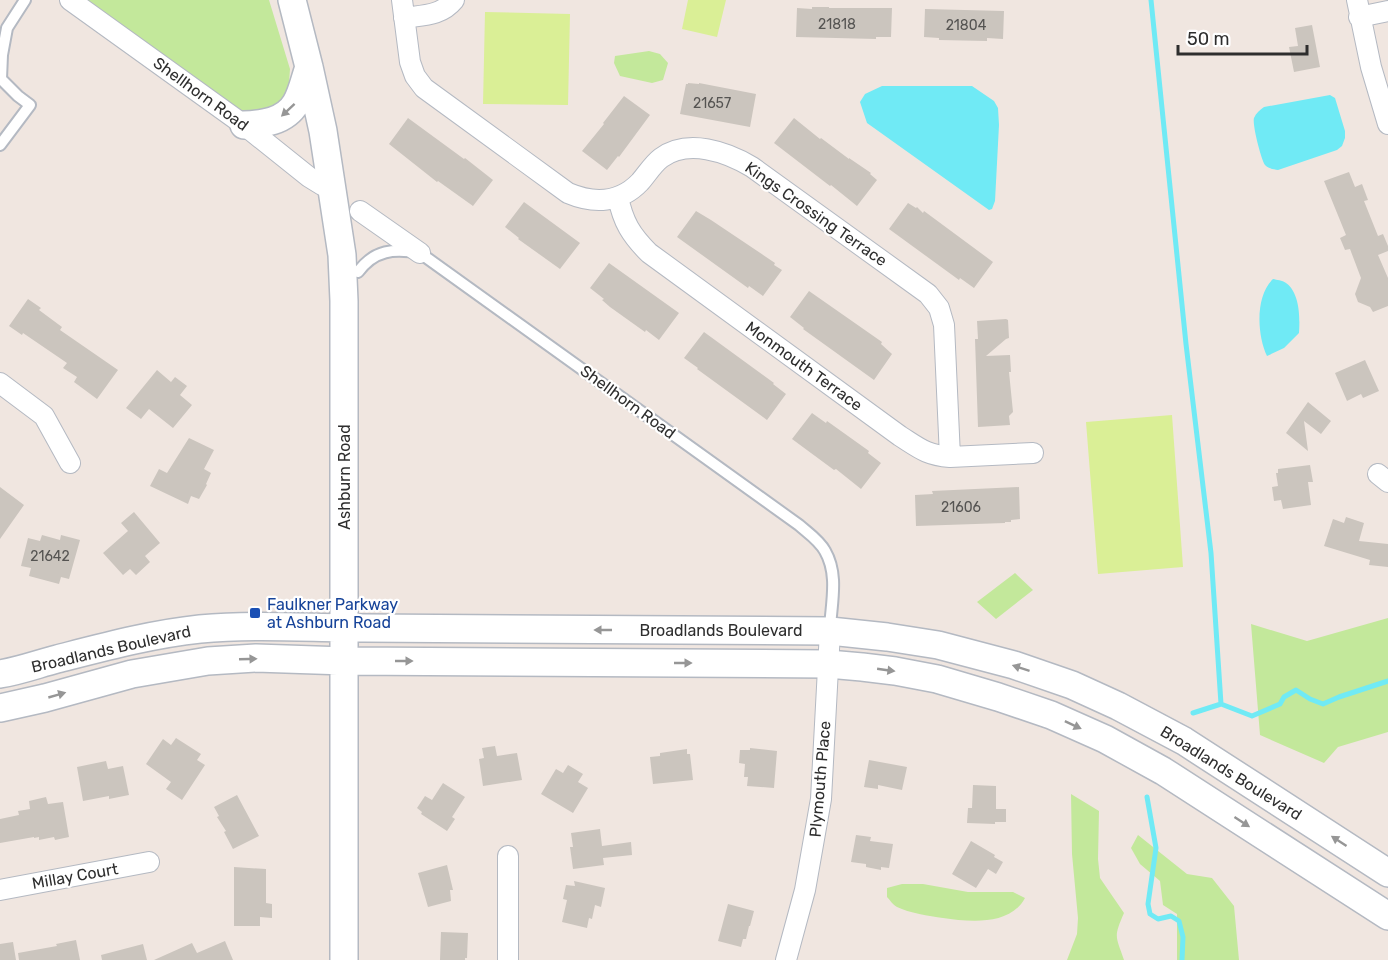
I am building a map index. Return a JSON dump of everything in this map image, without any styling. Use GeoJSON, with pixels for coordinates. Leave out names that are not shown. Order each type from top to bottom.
{"type":"FeatureCollection","features":[{"type":"Feature","properties":{"kind":"main road","name":"Ashburn Road"},"geometry":{"type":"LineString","coordinates":[[292,0],[323,131],[342,255],[345,628],[344,960]]}},
{"type":"Feature","properties":{"kind":"main road"},"geometry":{"type":"LineString","coordinates":[[244,125],[277,120],[288,112],[296,104],[309,66]]}},
{"type":"Feature","properties":{"kind":"main road","name":"Broadlands Boulevard"},"geometry":{"type":"LineString","coordinates":[[0,674],[107,646],[200,629],[296,626],[830,631],[887,637],[938,645],[1014,665],[1072,685],[1118,706],[1184,741],[1388,873]]}},
{"type":"Feature","properties":{"kind":"main road","name":"Broadlands Boulevard"},"geometry":{"type":"LineString","coordinates":[[0,708],[132,674],[208,661],[256,658],[345,661],[828,664],[862,667],[937,679],[998,697],[1051,715],[1105,739],[1163,771],[1388,916]]}},
{"type":"Feature","properties":{"kind":"street","name":"Shellhorn Road"},"geometry":{"type":"LineString","coordinates":[[70,0],[244,125],[309,177],[322,185],[331,186]]}},
{"type":"Feature","properties":{"kind":"street"},"geometry":{"type":"LineString","coordinates":[[454,0],[445,10],[434,13],[403,9],[410,62],[415,76],[424,88],[568,193],[592,200],[618,197]]}},
{"type":"Feature","properties":{"kind":"street"},"geometry":{"type":"LineString","coordinates":[[1388,11],[1358,8],[1371,67],[1388,124]]}},
{"type":"Feature","properties":{"kind":"street","name":"Kings Crossing Terrace"},"geometry":{"type":"LineString","coordinates":[[618,197],[634,187],[657,161],[673,151],[695,148],[727,154],[753,167],[928,294],[939,308],[944,325],[950,457]]}},
{"type":"Feature","properties":{"kind":"street","name":"Monmouth Terrace"},"geometry":{"type":"LineString","coordinates":[[618,197],[621,213],[628,228],[649,253],[925,452],[950,457],[1033,453]]}},
{"type":"Feature","properties":{"kind":"street","name":"Shellhorn Road"},"geometry":{"type":"LineString","coordinates":[[360,211],[420,253]]}},
{"type":"Feature","properties":{"kind":"street"},"geometry":{"type":"LineString","coordinates":[[0,383],[44,416],[70,463]]}},
{"type":"Feature","properties":{"kind":"street","name":"Plymouth Place"},"geometry":{"type":"LineString","coordinates":[[786,960],[805,890],[821,799],[830,631]]}},
{"type":"Feature","properties":{"kind":"street"},"geometry":{"type":"LineString","coordinates":[[508,856],[508,960]]}},
{"type":"Feature","properties":{"kind":"street","name":"Millay Court"},"geometry":{"type":"LineString","coordinates":[[0,890],[149,862]]}},
{"type":"Feature","properties":{"kind":"lane"},"geometry":{"type":"LineString","coordinates":[[0,145],[30,105],[1,79],[2,55],[7,28],[25,0]]}},
{"type":"Feature","properties":{"kind":"lane"},"geometry":{"type":"LineString","coordinates":[[358,272],[365,263],[378,254],[393,250],[420,253]]}},
{"type":"Feature","properties":{"kind":"lane","name":"Shellhorn Road"},"geometry":{"type":"LineString","coordinates":[[420,253],[816,539],[825,551],[831,566],[834,586],[830,631]]}},
{"type":"Feature","properties":{"kind":"green space"},"geometry":{"type":"Polygon","coordinates":[[[84,0],[269,0],[290,69],[288,97],[270,110],[245,113],[229,105],[84,0]]]}},
{"type":"Feature","properties":{"kind":"green space"},"geometry":{"type":"Polygon","coordinates":[[[688,0],[726,0],[717,37],[682,29],[688,0]]]}},
{"type":"Feature","properties":{"kind":"green space"},"geometry":{"type":"Polygon","coordinates":[[[485,12],[570,14],[568,105],[483,104],[485,12]]]}},
{"type":"Feature","properties":{"kind":"green space"},"geometry":{"type":"Polygon","coordinates":[[[649,51],[660,54],[668,63],[663,80],[652,83],[620,76],[614,63],[615,56],[649,51]]]}},
{"type":"Feature","properties":{"kind":"green space"},"geometry":{"type":"Polygon","coordinates":[[[1172,415],[1183,567],[1098,574],[1086,422],[1172,415]]]}},
{"type":"Feature","properties":{"kind":"green space"},"geometry":{"type":"Polygon","coordinates":[[[1015,573],[1033,590],[996,619],[977,602],[1015,573]]]}},
{"type":"Feature","properties":{"kind":"green space"},"geometry":{"type":"Polygon","coordinates":[[[1388,618],[1388,732],[1338,747],[1324,763],[1260,735],[1251,624],[1307,641],[1388,618]]]}},
{"type":"Feature","properties":{"kind":"green space"},"geometry":{"type":"Polygon","coordinates":[[[1071,794],[1099,811],[1100,878],[1124,913],[1117,937],[1124,960],[1067,960],[1077,934],[1078,918],[1072,854],[1071,794]]]}},
{"type":"Feature","properties":{"kind":"green space"},"geometry":{"type":"Polygon","coordinates":[[[1138,835],[1187,874],[1212,878],[1234,906],[1239,960],[1177,960],[1177,914],[1163,905],[1160,881],[1140,864],[1131,848],[1138,835]]]}},
{"type":"Feature","properties":{"kind":"green space"},"geometry":{"type":"Polygon","coordinates":[[[902,884],[923,884],[968,892],[1013,892],[1025,898],[1010,914],[1000,918],[977,921],[954,919],[919,914],[896,906],[887,897],[887,888],[902,884]]]}},
{"type":"Feature","properties":{"kind":"water"},"geometry":{"type":"Polygon","coordinates":[[[882,86],[972,86],[994,101],[998,108],[999,125],[995,201],[992,209],[989,210],[867,123],[860,102],[865,94],[882,86]]]}},
{"type":"Feature","properties":{"kind":"water"},"geometry":{"type":"Polygon","coordinates":[[[1330,95],[1335,98],[1345,131],[1342,146],[1337,150],[1278,170],[1265,165],[1254,127],[1254,118],[1258,112],[1264,107],[1330,95]]]}},
{"type":"Feature","properties":{"kind":"water"},"geometry":{"type":"Polygon","coordinates":[[[1273,279],[1291,287],[1297,299],[1299,333],[1284,348],[1267,356],[1261,338],[1260,316],[1263,295],[1273,279]]]}},
{"type":"Feature","properties":{"kind":"building"},"geometry":{"type":"Polygon","coordinates":[[[812,7],[892,8],[891,37],[876,37],[876,39],[796,37],[797,8],[812,9],[812,7]]]}},
{"type":"Feature","properties":{"kind":"building"},"geometry":{"type":"Polygon","coordinates":[[[925,9],[1004,11],[1003,39],[939,40],[939,38],[924,37],[925,9]]]}},
{"type":"Feature","properties":{"kind":"building"},"geometry":{"type":"Polygon","coordinates":[[[1312,25],[1320,67],[1294,72],[1289,47],[1298,46],[1295,28],[1312,25]]]}},
{"type":"Feature","properties":{"kind":"building"},"geometry":{"type":"Polygon","coordinates":[[[688,83],[756,94],[750,127],[680,114],[688,83]]]}},
{"type":"Feature","properties":{"kind":"building"},"geometry":{"type":"Polygon","coordinates":[[[624,96],[650,115],[607,170],[582,151],[624,96]]]}},
{"type":"Feature","properties":{"kind":"building"},"geometry":{"type":"Polygon","coordinates":[[[408,118],[493,180],[473,206],[437,182],[389,144],[408,118]]]}},
{"type":"Feature","properties":{"kind":"building"},"geometry":{"type":"Polygon","coordinates":[[[794,118],[820,139],[871,173],[877,180],[857,206],[774,143],[794,118]]]}},
{"type":"Feature","properties":{"kind":"building"},"geometry":{"type":"Polygon","coordinates":[[[1349,172],[1355,187],[1362,184],[1368,200],[1364,201],[1378,236],[1383,234],[1388,246],[1388,251],[1378,255],[1388,278],[1388,306],[1373,312],[1370,307],[1358,302],[1355,294],[1361,278],[1350,249],[1345,250],[1340,238],[1346,235],[1324,181],[1349,172]]]}},
{"type":"Feature","properties":{"kind":"building"},"geometry":{"type":"Polygon","coordinates":[[[524,202],[580,243],[560,269],[505,227],[524,202]]]}},
{"type":"Feature","properties":{"kind":"building"},"geometry":{"type":"Polygon","coordinates":[[[908,203],[923,213],[924,211],[993,262],[974,288],[960,278],[959,280],[889,229],[908,203]]]}},
{"type":"Feature","properties":{"kind":"building"},"geometry":{"type":"Polygon","coordinates":[[[696,211],[775,263],[774,265],[782,270],[763,296],[749,286],[748,288],[677,237],[696,211]]]}},
{"type":"Feature","properties":{"kind":"building"},"geometry":{"type":"Polygon","coordinates":[[[609,263],[679,313],[659,340],[610,307],[590,288],[609,263]]]}},
{"type":"Feature","properties":{"kind":"building"},"geometry":{"type":"Polygon","coordinates":[[[809,291],[882,342],[881,344],[892,354],[874,380],[803,329],[790,317],[809,291]]]}},
{"type":"Feature","properties":{"kind":"building"},"geometry":{"type":"Polygon","coordinates":[[[28,299],[62,327],[60,330],[118,370],[97,399],[74,382],[77,377],[63,368],[67,363],[9,326],[28,299]]]}},
{"type":"Feature","properties":{"kind":"building"},"geometry":{"type":"Polygon","coordinates":[[[1008,320],[1009,338],[986,356],[1010,355],[1011,372],[1009,372],[1013,412],[1009,416],[1010,425],[978,427],[975,339],[978,339],[977,321],[1008,320]]]}},
{"type":"Feature","properties":{"kind":"building"},"geometry":{"type":"Polygon","coordinates":[[[704,332],[786,394],[767,420],[684,358],[704,332]]]}},
{"type":"Feature","properties":{"kind":"building"},"geometry":{"type":"Polygon","coordinates":[[[1365,360],[1379,391],[1363,398],[1361,394],[1347,401],[1335,373],[1365,360]]]}},
{"type":"Feature","properties":{"kind":"building"},"geometry":{"type":"Polygon","coordinates":[[[157,370],[171,382],[175,377],[187,386],[180,395],[192,405],[173,428],[149,409],[141,419],[126,408],[157,370]]]}},
{"type":"Feature","properties":{"kind":"building"},"geometry":{"type":"Polygon","coordinates":[[[1308,402],[1331,421],[1321,434],[1304,421],[1308,451],[1286,433],[1308,402]]]}},
{"type":"Feature","properties":{"kind":"building"},"geometry":{"type":"Polygon","coordinates":[[[812,413],[869,451],[868,453],[881,463],[861,489],[792,439],[812,413]]]}},
{"type":"Feature","properties":{"kind":"building"},"geometry":{"type":"Polygon","coordinates":[[[189,438],[214,450],[204,469],[211,473],[207,485],[199,499],[191,496],[188,504],[150,486],[159,469],[167,473],[189,438]]]}},
{"type":"Feature","properties":{"kind":"building"},"geometry":{"type":"Polygon","coordinates":[[[1310,465],[1313,482],[1308,482],[1311,505],[1283,509],[1281,500],[1274,501],[1272,487],[1278,486],[1276,473],[1278,469],[1310,465]]]}},
{"type":"Feature","properties":{"kind":"building"},"geometry":{"type":"Polygon","coordinates":[[[0,487],[24,505],[0,539],[0,487]]]}},
{"type":"Feature","properties":{"kind":"building"},"geometry":{"type":"Polygon","coordinates":[[[1019,487],[1020,519],[1005,523],[916,526],[915,495],[933,494],[932,491],[1019,487]]]}},
{"type":"Feature","properties":{"kind":"building"},"geometry":{"type":"Polygon","coordinates":[[[134,512],[160,543],[145,556],[150,562],[136,575],[130,569],[123,575],[103,553],[128,531],[121,523],[134,512]]]}},
{"type":"Feature","properties":{"kind":"building"},"geometry":{"type":"Polygon","coordinates":[[[1346,517],[1364,523],[1359,541],[1388,544],[1388,567],[1369,565],[1370,560],[1324,546],[1333,519],[1344,523],[1346,517]]]}},
{"type":"Feature","properties":{"kind":"building"},"geometry":{"type":"Polygon","coordinates":[[[42,535],[60,540],[61,535],[80,540],[69,579],[61,577],[59,584],[29,576],[31,568],[21,566],[28,538],[40,541],[42,535]]]}},
{"type":"Feature","properties":{"kind":"building"},"geometry":{"type":"Polygon","coordinates":[[[176,738],[201,754],[197,760],[205,765],[182,800],[166,789],[171,782],[146,764],[163,739],[171,745],[176,738]]]}},
{"type":"Feature","properties":{"kind":"building"},"geometry":{"type":"Polygon","coordinates":[[[495,746],[497,756],[517,753],[522,780],[483,786],[479,759],[484,758],[482,748],[495,746]]]}},
{"type":"Feature","properties":{"kind":"building"},"geometry":{"type":"Polygon","coordinates":[[[750,748],[777,751],[774,788],[747,786],[748,777],[744,777],[745,764],[739,763],[740,750],[750,750],[750,748]]]}},
{"type":"Feature","properties":{"kind":"building"},"geometry":{"type":"Polygon","coordinates":[[[687,749],[687,754],[690,754],[693,780],[653,784],[650,757],[687,749]]]}},
{"type":"Feature","properties":{"kind":"building"},"geometry":{"type":"Polygon","coordinates":[[[869,760],[907,767],[902,790],[878,785],[878,789],[864,787],[869,760]]]}},
{"type":"Feature","properties":{"kind":"building"},"geometry":{"type":"Polygon","coordinates":[[[106,761],[108,769],[123,766],[129,795],[83,801],[77,767],[106,761]]]}},
{"type":"Feature","properties":{"kind":"building"},"geometry":{"type":"Polygon","coordinates":[[[568,765],[583,774],[578,782],[588,788],[573,813],[541,794],[556,769],[563,773],[568,765]]]}},
{"type":"Feature","properties":{"kind":"building"},"geometry":{"type":"Polygon","coordinates":[[[443,783],[465,797],[452,817],[455,819],[447,831],[421,814],[422,812],[417,808],[425,796],[432,800],[443,783]]]}},
{"type":"Feature","properties":{"kind":"building"},"geometry":{"type":"Polygon","coordinates":[[[973,785],[996,786],[996,809],[1006,809],[1006,822],[967,823],[968,808],[972,808],[973,785]]]}},
{"type":"Feature","properties":{"kind":"building"},"geometry":{"type":"Polygon","coordinates":[[[237,795],[259,836],[233,849],[214,807],[237,795]]]}},
{"type":"Feature","properties":{"kind":"building"},"geometry":{"type":"Polygon","coordinates":[[[46,797],[48,804],[63,802],[69,837],[39,840],[39,837],[34,837],[0,843],[0,819],[19,815],[18,811],[30,809],[29,801],[46,797]]]}},
{"type":"Feature","properties":{"kind":"building"},"geometry":{"type":"Polygon","coordinates":[[[600,829],[602,846],[631,842],[632,855],[603,858],[604,865],[573,869],[571,833],[600,829]]]}},
{"type":"Feature","properties":{"kind":"building"},"geometry":{"type":"Polygon","coordinates":[[[856,835],[871,837],[870,841],[893,844],[889,868],[881,867],[881,870],[866,867],[866,864],[851,862],[856,835]]]}},
{"type":"Feature","properties":{"kind":"building"},"geometry":{"type":"Polygon","coordinates":[[[971,841],[1003,862],[996,874],[988,869],[976,888],[952,874],[971,841]]]}},
{"type":"Feature","properties":{"kind":"building"},"geometry":{"type":"Polygon","coordinates":[[[447,865],[453,890],[450,890],[451,901],[428,907],[418,873],[447,865]]]}},
{"type":"Feature","properties":{"kind":"building"},"geometry":{"type":"Polygon","coordinates":[[[234,867],[266,869],[266,903],[272,904],[272,918],[260,917],[260,926],[234,926],[234,867]]]}},
{"type":"Feature","properties":{"kind":"building"},"geometry":{"type":"Polygon","coordinates":[[[574,881],[605,888],[601,907],[595,905],[587,928],[562,922],[567,900],[563,899],[566,885],[575,886],[574,881]]]}},
{"type":"Feature","properties":{"kind":"building"},"geometry":{"type":"Polygon","coordinates":[[[728,904],[754,911],[746,939],[743,939],[741,947],[718,941],[728,904]]]}},
{"type":"Feature","properties":{"kind":"building"},"geometry":{"type":"Polygon","coordinates":[[[441,932],[468,933],[465,960],[440,960],[441,932]]]}},
{"type":"Feature","properties":{"kind":"building"},"geometry":{"type":"Polygon","coordinates":[[[76,940],[80,960],[19,960],[18,953],[76,940]]]}},
{"type":"Feature","properties":{"kind":"building"},"geometry":{"type":"Polygon","coordinates":[[[225,941],[233,960],[154,960],[192,943],[197,953],[225,941]]]}},
{"type":"Feature","properties":{"kind":"building"},"geometry":{"type":"Polygon","coordinates":[[[13,942],[16,960],[0,960],[0,944],[13,942]]]}},
{"type":"Feature","properties":{"kind":"building"},"geometry":{"type":"Polygon","coordinates":[[[143,944],[147,960],[102,960],[101,955],[143,944]]]}},
{"type":"Feature","properties":{"kind":"waterway"},"geometry":{"type":"LineString","coordinates":[[1151,0],[1186,344],[1211,553],[1221,704]]}},
{"type":"Feature","properties":{"kind":"waterway"},"geometry":{"type":"LineString","coordinates":[[1193,713],[1221,704],[1252,716],[1280,704],[1284,697],[1296,690],[1323,704],[1388,681]]}},
{"type":"Feature","properties":{"kind":"waterway"},"geometry":{"type":"LineString","coordinates":[[1147,797],[1156,848],[1148,904],[1150,914],[1158,919],[1171,916],[1179,921],[1183,937],[1182,960]]}},
{"type":"Feature","properties":{"kind":"place","name":"Faulkner Parkway at Ashburn Road"},"geometry":{"type":"Point","coordinates":[255,613]}}]}
